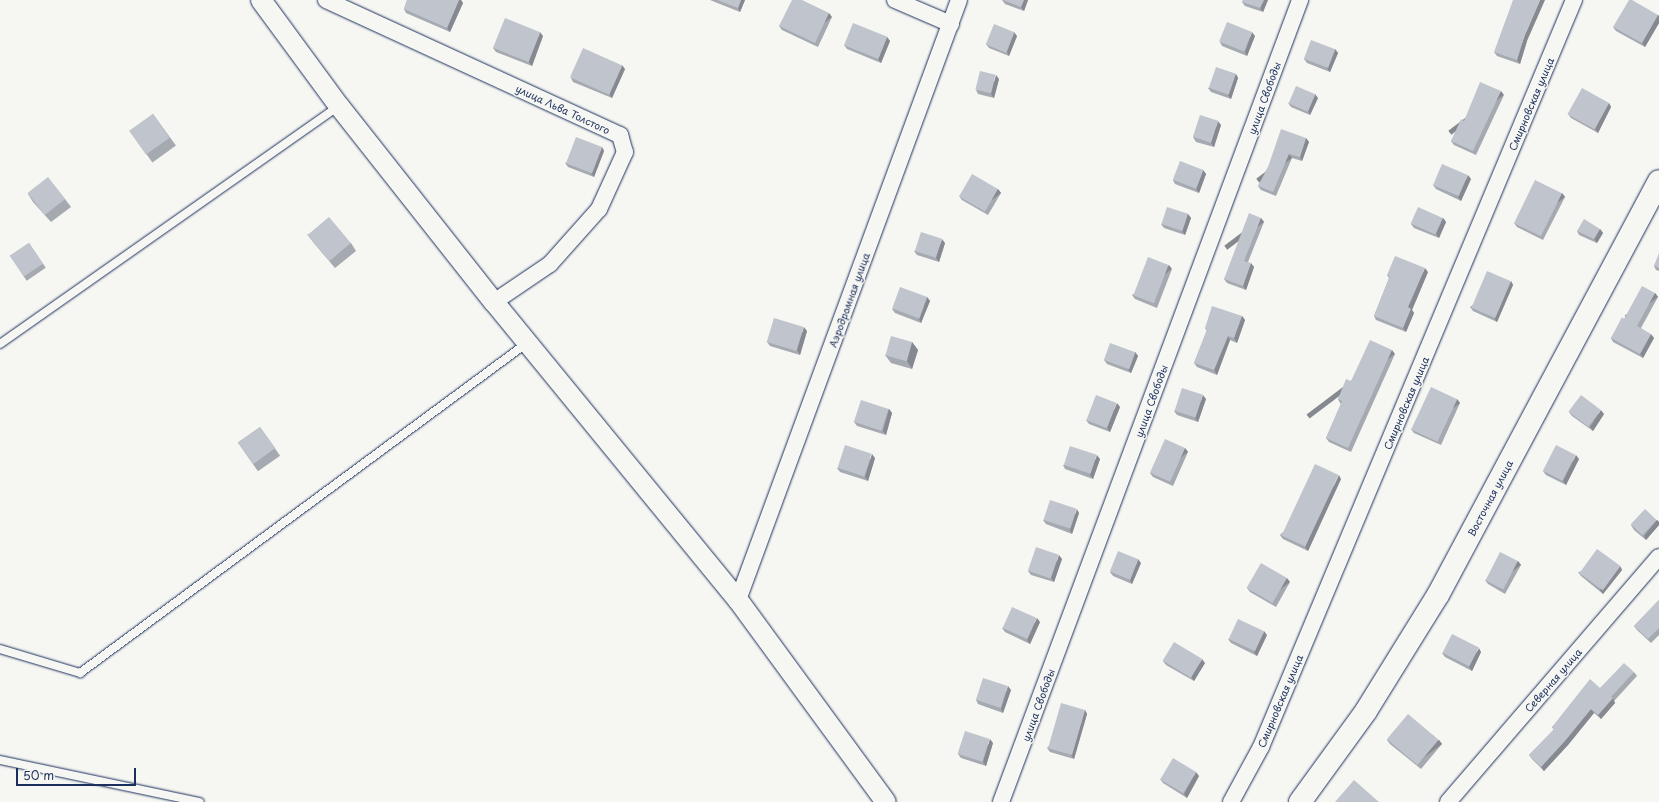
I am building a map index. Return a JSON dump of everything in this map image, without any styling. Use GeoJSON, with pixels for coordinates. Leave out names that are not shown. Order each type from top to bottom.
{"type":"FeatureCollection","features":[{"type":"Feature","properties":{"kind":"main road","name":"Восточная улица"},"geometry":{"type":"LineString","coordinates":[[1300,802],[1366,711],[1438,595],[1659,181]]}},
{"type":"Feature","properties":{"kind":"street"},"geometry":{"type":"LineString","coordinates":[[261,0],[339,106],[494,302],[738,600],[886,802]]}},
{"type":"Feature","properties":{"kind":"street","name":"улица Льва Толстого"},"geometry":{"type":"LineString","coordinates":[[326,0],[620,135],[625,152],[599,209],[550,264],[494,302]]}},
{"type":"Feature","properties":{"kind":"street"},"geometry":{"type":"LineString","coordinates":[[895,0],[951,24]]}},
{"type":"Feature","properties":{"kind":"street","name":"Аэродромная улица"},"geometry":{"type":"LineString","coordinates":[[738,600],[959,0]]}},
{"type":"Feature","properties":{"kind":"street","name":"улица Свободы"},"geometry":{"type":"LineString","coordinates":[[1001,802],[1300,0]]}},
{"type":"Feature","properties":{"kind":"street","name":"Смирновская улица"},"geometry":{"type":"LineString","coordinates":[[1231,802],[1262,747],[1574,0]]}},
{"type":"Feature","properties":{"kind":"street","name":"Северная улица"},"geometry":{"type":"LineString","coordinates":[[1448,802],[1659,557]]}},
{"type":"Feature","properties":{"kind":"lane"},"geometry":{"type":"LineString","coordinates":[[0,344],[339,106]]}},
{"type":"Feature","properties":{"kind":"lane"},"geometry":{"type":"LineString","coordinates":[[0,649],[80,674],[527,343]]}},
{"type":"Feature","properties":{"kind":"lane"},"geometry":{"type":"LineString","coordinates":[[0,760],[200,802]]}},
{"type":"Feature","properties":{"kind":"building"},"geometry":{"type":"Polygon","coordinates":[[[407,0],[459,0],[447,28],[404,9],[407,0]]]}},
{"type":"Feature","properties":{"kind":"building"},"geometry":{"type":"Polygon","coordinates":[[[717,0],[741,0],[738,8],[717,0]]]}},
{"type":"Feature","properties":{"kind":"building"},"geometry":{"type":"Polygon","coordinates":[[[792,0],[802,0],[829,13],[815,43],[779,26],[792,0]]]}},
{"type":"Feature","properties":{"kind":"building"},"geometry":{"type":"Polygon","coordinates":[[[1003,0],[1024,0],[1021,7],[1003,0]]]}},
{"type":"Feature","properties":{"kind":"building"},"geometry":{"type":"Polygon","coordinates":[[[1243,0],[1264,0],[1260,8],[1242,2],[1243,0]]]}},
{"type":"Feature","properties":{"kind":"building"},"geometry":{"type":"Polygon","coordinates":[[[1513,0],[1540,0],[1524,37],[1517,60],[1494,52],[1513,0]]]}},
{"type":"Feature","properties":{"kind":"building"},"geometry":{"type":"Polygon","coordinates":[[[1629,0],[1632,0],[1658,15],[1642,43],[1613,27],[1629,0]]]}},
{"type":"Feature","properties":{"kind":"building"},"geometry":{"type":"Polygon","coordinates":[[[505,18],[540,32],[528,62],[493,48],[505,18]]]}},
{"type":"Feature","properties":{"kind":"building"},"geometry":{"type":"Polygon","coordinates":[[[1227,22],[1252,32],[1244,52],[1219,41],[1227,22]]]}},
{"type":"Feature","properties":{"kind":"building"},"geometry":{"type":"Polygon","coordinates":[[[853,23],[887,37],[878,59],[844,45],[853,23]]]}},
{"type":"Feature","properties":{"kind":"building"},"geometry":{"type":"Polygon","coordinates":[[[994,24],[1014,32],[1006,53],[986,44],[994,24]]]}},
{"type":"Feature","properties":{"kind":"building"},"geometry":{"type":"Polygon","coordinates":[[[1311,40],[1335,49],[1328,68],[1304,59],[1311,40]]]}},
{"type":"Feature","properties":{"kind":"building"},"geometry":{"type":"Polygon","coordinates":[[[583,48],[622,65],[609,95],[570,77],[583,48]]]}},
{"type":"Feature","properties":{"kind":"building"},"geometry":{"type":"Polygon","coordinates":[[[1216,67],[1236,74],[1229,95],[1209,88],[1216,67]]]}},
{"type":"Feature","properties":{"kind":"building"},"geometry":{"type":"Polygon","coordinates":[[[980,71],[996,75],[991,93],[975,89],[980,71]]]}},
{"type":"Feature","properties":{"kind":"building"},"geometry":{"type":"Polygon","coordinates":[[[1480,82],[1501,91],[1473,151],[1451,141],[1461,119],[1464,121],[1480,82]]]}},
{"type":"Feature","properties":{"kind":"building"},"geometry":{"type":"Polygon","coordinates":[[[1296,86],[1315,94],[1308,112],[1289,103],[1296,86]]]}},
{"type":"Feature","properties":{"kind":"building"},"geometry":{"type":"Polygon","coordinates":[[[1582,88],[1609,103],[1595,129],[1567,114],[1582,88]]]}},
{"type":"Feature","properties":{"kind":"building"},"geometry":{"type":"Polygon","coordinates":[[[153,114],[170,138],[146,154],[129,131],[153,114]]]}},
{"type":"Feature","properties":{"kind":"building"},"geometry":{"type":"Polygon","coordinates":[[[1200,115],[1218,121],[1211,143],[1193,137],[1200,115]]]}},
{"type":"Feature","properties":{"kind":"building"},"geometry":{"type":"Polygon","coordinates":[[[1281,129],[1306,138],[1300,157],[1289,154],[1273,192],[1258,186],[1268,167],[1281,129]]]}},
{"type":"Feature","properties":{"kind":"building"},"geometry":{"type":"Polygon","coordinates":[[[576,137],[602,147],[592,173],[566,163],[576,137]]]}},
{"type":"Feature","properties":{"kind":"building"},"geometry":{"type":"Polygon","coordinates":[[[1180,161],[1203,170],[1196,189],[1173,180],[1180,161]]]}},
{"type":"Feature","properties":{"kind":"building"},"geometry":{"type":"Polygon","coordinates":[[[1442,164],[1468,175],[1459,196],[1433,185],[1442,164]]]}},
{"type":"Feature","properties":{"kind":"building"},"geometry":{"type":"Polygon","coordinates":[[[972,174],[998,189],[985,212],[959,197],[972,174]]]}},
{"type":"Feature","properties":{"kind":"building"},"geometry":{"type":"Polygon","coordinates":[[[48,177],[65,199],[45,215],[28,193],[48,177]]]}},
{"type":"Feature","properties":{"kind":"building"},"geometry":{"type":"Polygon","coordinates":[[[1535,180],[1562,193],[1541,236],[1514,223],[1535,180]]]}},
{"type":"Feature","properties":{"kind":"building"},"geometry":{"type":"Polygon","coordinates":[[[1167,207],[1188,214],[1182,231],[1161,224],[1167,207]]]}},
{"type":"Feature","properties":{"kind":"building"},"geometry":{"type":"Polygon","coordinates":[[[1418,207],[1443,218],[1435,234],[1411,223],[1418,207]]]}},
{"type":"Feature","properties":{"kind":"building"},"geometry":{"type":"Polygon","coordinates":[[[1249,213],[1261,218],[1244,261],[1251,263],[1243,286],[1224,279],[1249,213]]]}},
{"type":"Feature","properties":{"kind":"building"},"geometry":{"type":"Polygon","coordinates":[[[329,217],[351,243],[329,261],[308,235],[329,217]]]}},
{"type":"Feature","properties":{"kind":"building"},"geometry":{"type":"Polygon","coordinates":[[[1584,219],[1600,229],[1594,239],[1577,231],[1584,219]]]}},
{"type":"Feature","properties":{"kind":"building"},"geometry":{"type":"Polygon","coordinates":[[[921,232],[942,239],[936,258],[915,251],[921,232]]]}},
{"type":"Feature","properties":{"kind":"building"},"geometry":{"type":"Polygon","coordinates":[[[29,243],[43,264],[24,277],[10,256],[29,243]]]}},
{"type":"Feature","properties":{"kind":"building"},"geometry":{"type":"Polygon","coordinates":[[[1659,254],[1659,268],[1654,266],[1659,254]]]}},
{"type":"Feature","properties":{"kind":"building"},"geometry":{"type":"Polygon","coordinates":[[[1395,256],[1425,268],[1408,307],[1411,309],[1403,328],[1374,316],[1390,276],[1387,275],[1395,256]]]}},
{"type":"Feature","properties":{"kind":"building"},"geometry":{"type":"Polygon","coordinates":[[[1148,257],[1169,265],[1154,303],[1133,295],[1148,257]]]}},
{"type":"Feature","properties":{"kind":"building"},"geometry":{"type":"Polygon","coordinates":[[[1487,271],[1511,281],[1495,318],[1471,308],[1487,271]]]}},
{"type":"Feature","properties":{"kind":"building"},"geometry":{"type":"Polygon","coordinates":[[[1642,286],[1655,293],[1637,326],[1651,334],[1640,354],[1611,338],[1622,317],[1624,319],[1642,286]]]}},
{"type":"Feature","properties":{"kind":"building"},"geometry":{"type":"Polygon","coordinates":[[[900,287],[927,297],[919,319],[892,309],[900,287]]]}},
{"type":"Feature","properties":{"kind":"building"},"geometry":{"type":"Polygon","coordinates":[[[1212,306],[1242,316],[1234,338],[1228,336],[1214,370],[1194,363],[1207,329],[1205,328],[1212,306]]]}},
{"type":"Feature","properties":{"kind":"building"},"geometry":{"type":"Polygon","coordinates":[[[774,318],[804,327],[796,351],[767,342],[774,318]]]}},
{"type":"Feature","properties":{"kind":"building"},"geometry":{"type":"Polygon","coordinates":[[[891,336],[912,342],[907,361],[885,355],[891,336]]]}},
{"type":"Feature","properties":{"kind":"building"},"geometry":{"type":"Polygon","coordinates":[[[1370,340],[1392,350],[1348,448],[1326,438],[1342,401],[1338,399],[1346,379],[1351,381],[1370,340]]]}},
{"type":"Feature","properties":{"kind":"building"},"geometry":{"type":"Polygon","coordinates":[[[1110,343],[1135,352],[1129,369],[1104,360],[1110,343]]]}},
{"type":"Feature","properties":{"kind":"building"},"geometry":{"type":"Polygon","coordinates":[[[1431,387],[1457,399],[1437,442],[1411,430],[1431,387]]]}},
{"type":"Feature","properties":{"kind":"building"},"geometry":{"type":"Polygon","coordinates":[[[1182,388],[1203,395],[1196,418],[1175,411],[1182,388]]]}},
{"type":"Feature","properties":{"kind":"building"},"geometry":{"type":"Polygon","coordinates":[[[1096,395],[1117,403],[1107,428],[1086,420],[1096,395]]]}},
{"type":"Feature","properties":{"kind":"building"},"geometry":{"type":"Polygon","coordinates":[[[1581,395],[1601,410],[1588,427],[1568,412],[1581,395]]]}},
{"type":"Feature","properties":{"kind":"building"},"geometry":{"type":"Polygon","coordinates":[[[861,400],[889,409],[881,431],[854,422],[861,400]]]}},
{"type":"Feature","properties":{"kind":"building"},"geometry":{"type":"Polygon","coordinates":[[[260,427],[275,448],[253,464],[238,443],[260,427]]]}},
{"type":"Feature","properties":{"kind":"building"},"geometry":{"type":"Polygon","coordinates":[[[1165,439],[1185,448],[1170,482],[1150,473],[1165,439]]]}},
{"type":"Feature","properties":{"kind":"building"},"geometry":{"type":"Polygon","coordinates":[[[845,445],[872,454],[864,476],[838,468],[845,445]]]}},
{"type":"Feature","properties":{"kind":"building"},"geometry":{"type":"Polygon","coordinates":[[[1556,445],[1576,455],[1562,481],[1543,471],[1556,445]]]}},
{"type":"Feature","properties":{"kind":"building"},"geometry":{"type":"Polygon","coordinates":[[[1070,446],[1097,455],[1090,474],[1064,465],[1070,446]]]}},
{"type":"Feature","properties":{"kind":"building"},"geometry":{"type":"Polygon","coordinates":[[[1315,464],[1339,475],[1305,547],[1282,536],[1315,464]]]}},
{"type":"Feature","properties":{"kind":"building"},"geometry":{"type":"Polygon","coordinates":[[[1050,500],[1077,509],[1070,529],[1044,520],[1050,500]]]}},
{"type":"Feature","properties":{"kind":"building"},"geometry":{"type":"Polygon","coordinates":[[[1645,509],[1657,520],[1642,535],[1631,524],[1645,509]]]}},
{"type":"Feature","properties":{"kind":"building"},"geometry":{"type":"Polygon","coordinates":[[[1036,547],[1059,555],[1051,578],[1028,571],[1036,547]]]}},
{"type":"Feature","properties":{"kind":"building"},"geometry":{"type":"Polygon","coordinates":[[[1597,549],[1620,566],[1603,590],[1579,573],[1597,549]]]}},
{"type":"Feature","properties":{"kind":"building"},"geometry":{"type":"Polygon","coordinates":[[[1118,551],[1138,559],[1130,580],[1110,571],[1118,551]]]}},
{"type":"Feature","properties":{"kind":"building"},"geometry":{"type":"Polygon","coordinates":[[[1500,552],[1518,561],[1503,590],[1485,581],[1500,552]]]}},
{"type":"Feature","properties":{"kind":"building"},"geometry":{"type":"Polygon","coordinates":[[[1261,563],[1287,578],[1272,603],[1246,588],[1261,563]]]}},
{"type":"Feature","properties":{"kind":"building"},"geometry":{"type":"Polygon","coordinates":[[[1659,600],[1659,628],[1648,639],[1634,626],[1659,600]]]}},
{"type":"Feature","properties":{"kind":"building"},"geometry":{"type":"Polygon","coordinates":[[[1012,607],[1037,618],[1027,639],[1003,628],[1012,607]]]}},
{"type":"Feature","properties":{"kind":"building"},"geometry":{"type":"Polygon","coordinates":[[[1238,619],[1264,631],[1255,651],[1229,639],[1238,619]]]}},
{"type":"Feature","properties":{"kind":"building"},"geometry":{"type":"Polygon","coordinates":[[[1452,634],[1479,648],[1469,666],[1442,653],[1452,634]]]}},
{"type":"Feature","properties":{"kind":"building"},"geometry":{"type":"Polygon","coordinates":[[[1174,642],[1202,659],[1191,678],[1163,661],[1174,642]]]}},
{"type":"Feature","properties":{"kind":"building"},"geometry":{"type":"Polygon","coordinates":[[[1624,663],[1634,672],[1611,697],[1613,698],[1598,715],[1591,709],[1565,741],[1541,767],[1529,755],[1554,729],[1552,727],[1590,679],[1600,688],[1624,663]]]}},
{"type":"Feature","properties":{"kind":"building"},"geometry":{"type":"Polygon","coordinates":[[[983,678],[1008,686],[1001,708],[976,700],[983,678]]]}},
{"type":"Feature","properties":{"kind":"building"},"geometry":{"type":"Polygon","coordinates":[[[1061,703],[1085,710],[1072,755],[1048,748],[1061,703]]]}},
{"type":"Feature","properties":{"kind":"building"},"geometry":{"type":"Polygon","coordinates":[[[1408,714],[1439,740],[1417,765],[1387,739],[1408,714]]]}},
{"type":"Feature","properties":{"kind":"building"},"geometry":{"type":"Polygon","coordinates":[[[965,731],[990,739],[982,762],[958,754],[965,731]]]}},
{"type":"Feature","properties":{"kind":"building"},"geometry":{"type":"Polygon","coordinates":[[[1173,758],[1196,772],[1183,793],[1160,779],[1173,758]]]}},
{"type":"Feature","properties":{"kind":"building"},"geometry":{"type":"Polygon","coordinates":[[[1354,780],[1379,802],[1335,802],[1354,780]]]}}]}
